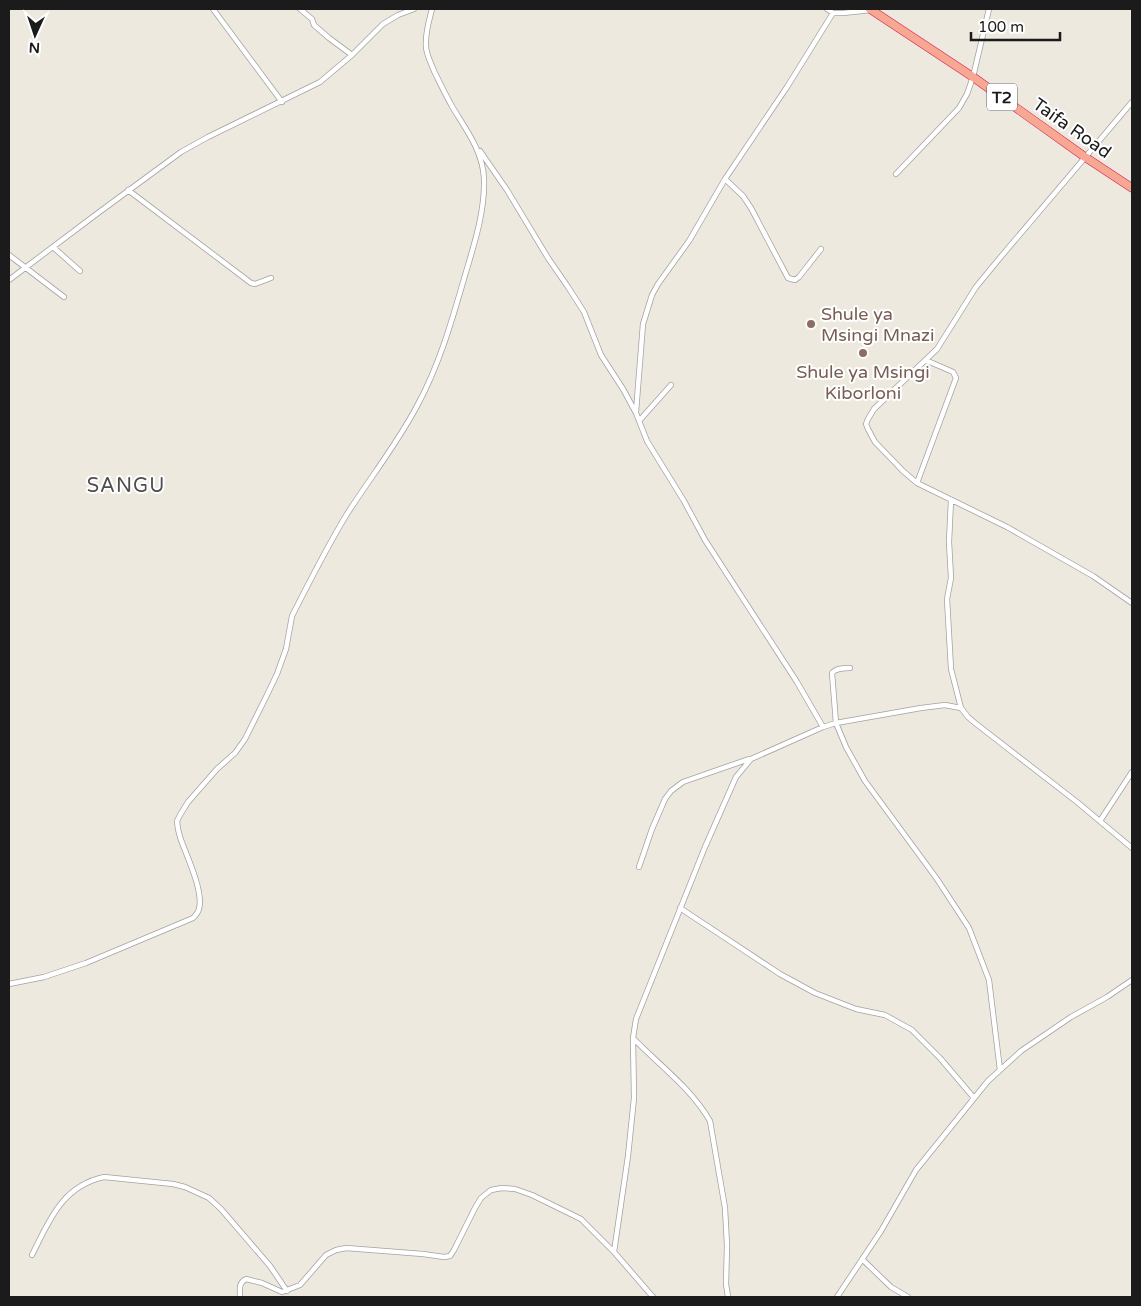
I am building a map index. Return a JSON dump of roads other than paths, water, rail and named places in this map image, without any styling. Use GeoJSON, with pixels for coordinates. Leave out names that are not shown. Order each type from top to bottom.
{"type":"FeatureCollection","features":[{"type":"Feature","properties":{"kind":"highway","name":"Taifa Road"},"geometry":{"type":"LineString","coordinates":[[870,9],[973,77],[1132,188]]}},
{"type":"Feature","properties":{"kind":"street"},"geometry":{"type":"LineString","coordinates":[[213,9],[282,102]]}},
{"type":"Feature","properties":{"kind":"street"},"geometry":{"type":"LineString","coordinates":[[300,9],[329,38],[352,55]]}},
{"type":"Feature","properties":{"kind":"street"},"geometry":{"type":"LineString","coordinates":[[9,280],[181,152],[208,136],[282,102],[320,82],[384,24],[398,15],[414,9]]}},
{"type":"Feature","properties":{"kind":"street"},"geometry":{"type":"LineString","coordinates":[[432,9],[427,27],[426,47],[430,61],[451,105],[584,312],[601,355],[636,413],[647,441],[684,501],[705,540],[797,682],[823,727]]}},
{"type":"Feature","properties":{"kind":"street"},"geometry":{"type":"LineString","coordinates":[[827,9],[834,13],[870,9]]}},
{"type":"Feature","properties":{"kind":"street"},"geometry":{"type":"LineString","coordinates":[[896,174],[959,108],[968,94],[989,9]]}},
{"type":"Feature","properties":{"kind":"street"},"geometry":{"type":"LineString","coordinates":[[636,413],[643,324],[652,295],[689,241],[725,179],[834,13]]}},
{"type":"Feature","properties":{"kind":"street"},"geometry":{"type":"LineString","coordinates":[[1132,102],[976,287],[937,349],[874,410],[866,424],[875,442],[917,483],[1007,527],[1093,576],[1132,603]]}},
{"type":"Feature","properties":{"kind":"street"},"geometry":{"type":"LineString","coordinates":[[9,984],[44,977],[86,963],[193,918],[198,913],[200,902],[198,889],[178,829],[180,815],[188,802],[235,753],[245,739],[277,674],[286,649],[292,616],[297,605],[326,549],[417,406],[438,359],[474,243],[483,203],[483,167],[477,148]]}},
{"type":"Feature","properties":{"kind":"street"},"geometry":{"type":"LineString","coordinates":[[725,179],[743,196],[751,208],[788,278],[795,280],[799,278],[821,249]]}},
{"type":"Feature","properties":{"kind":"street"},"geometry":{"type":"LineString","coordinates":[[128,190],[251,283],[255,284],[271,278]]}},
{"type":"Feature","properties":{"kind":"street"},"geometry":{"type":"LineString","coordinates":[[53,247],[80,271]]}},
{"type":"Feature","properties":{"kind":"street"},"geometry":{"type":"LineString","coordinates":[[9,255],[64,297]]}},
{"type":"Feature","properties":{"kind":"street"},"geometry":{"type":"LineString","coordinates":[[917,483],[956,378],[956,374],[953,372],[925,361]]}},
{"type":"Feature","properties":{"kind":"street"},"geometry":{"type":"LineString","coordinates":[[639,421],[671,385]]}},
{"type":"Feature","properties":{"kind":"street"},"geometry":{"type":"LineString","coordinates":[[951,500],[948,542],[950,578],[947,598],[951,668],[961,708],[975,724],[1100,820],[1132,848]]}},
{"type":"Feature","properties":{"kind":"street"},"geometry":{"type":"LineString","coordinates":[[850,668],[840,669],[832,673],[836,723],[846,748],[865,781],[937,879],[969,928],[989,980],[1000,1070]]}},
{"type":"Feature","properties":{"kind":"street"},"geometry":{"type":"LineString","coordinates":[[638,867],[665,799],[671,791],[683,782],[751,759],[836,723],[945,705],[961,708]]}},
{"type":"Feature","properties":{"kind":"street"},"geometry":{"type":"LineString","coordinates":[[614,1252],[628,1156],[634,1098],[632,1038],[636,1019],[705,847],[736,777],[751,759]]}},
{"type":"Feature","properties":{"kind":"street"},"geometry":{"type":"LineString","coordinates":[[1100,820],[1132,772]]}},
{"type":"Feature","properties":{"kind":"street"},"geometry":{"type":"LineString","coordinates":[[680,908],[780,974],[815,993],[856,1009],[885,1015],[912,1030],[940,1058],[974,1098]]}},
{"type":"Feature","properties":{"kind":"street"},"geometry":{"type":"LineString","coordinates":[[837,1297],[916,1170],[988,1081],[1021,1051],[1071,1017],[1112,994],[1132,980]]}},
{"type":"Feature","properties":{"kind":"street"},"geometry":{"type":"LineString","coordinates":[[632,1038],[674,1077],[704,1110],[710,1122],[725,1208],[727,1245],[726,1284],[728,1297]]}},
{"type":"Feature","properties":{"kind":"street"},"geometry":{"type":"LineString","coordinates":[[32,1255],[61,1202],[67,1195],[87,1182],[104,1177],[173,1184],[186,1187],[209,1198],[270,1266],[287,1291]]}},
{"type":"Feature","properties":{"kind":"street"},"geometry":{"type":"LineString","coordinates":[[240,1297],[240,1286],[243,1280],[246,1279],[262,1283],[279,1292],[287,1291],[300,1285],[326,1255],[346,1248],[450,1256],[481,1198],[492,1190],[502,1188],[515,1189],[532,1195],[581,1219],[614,1252],[654,1297]]}},
{"type":"Feature","properties":{"kind":"street"},"geometry":{"type":"LineString","coordinates":[[862,1259],[891,1287],[908,1297]]}},
{"type":"Feature","properties":{"kind":"place","name":"Shule ya Msingi Mnazi"},"geometry":{"type":"Point","coordinates":[811,324]}},
{"type":"Feature","properties":{"kind":"place","name":"Shule ya Msingi Kiborloni"},"geometry":{"type":"Point","coordinates":[863,353]}},
{"type":"Feature","properties":{"kind":"district","name":"SANGU"},"geometry":{"type":"Point","coordinates":[126,485]}}]}
